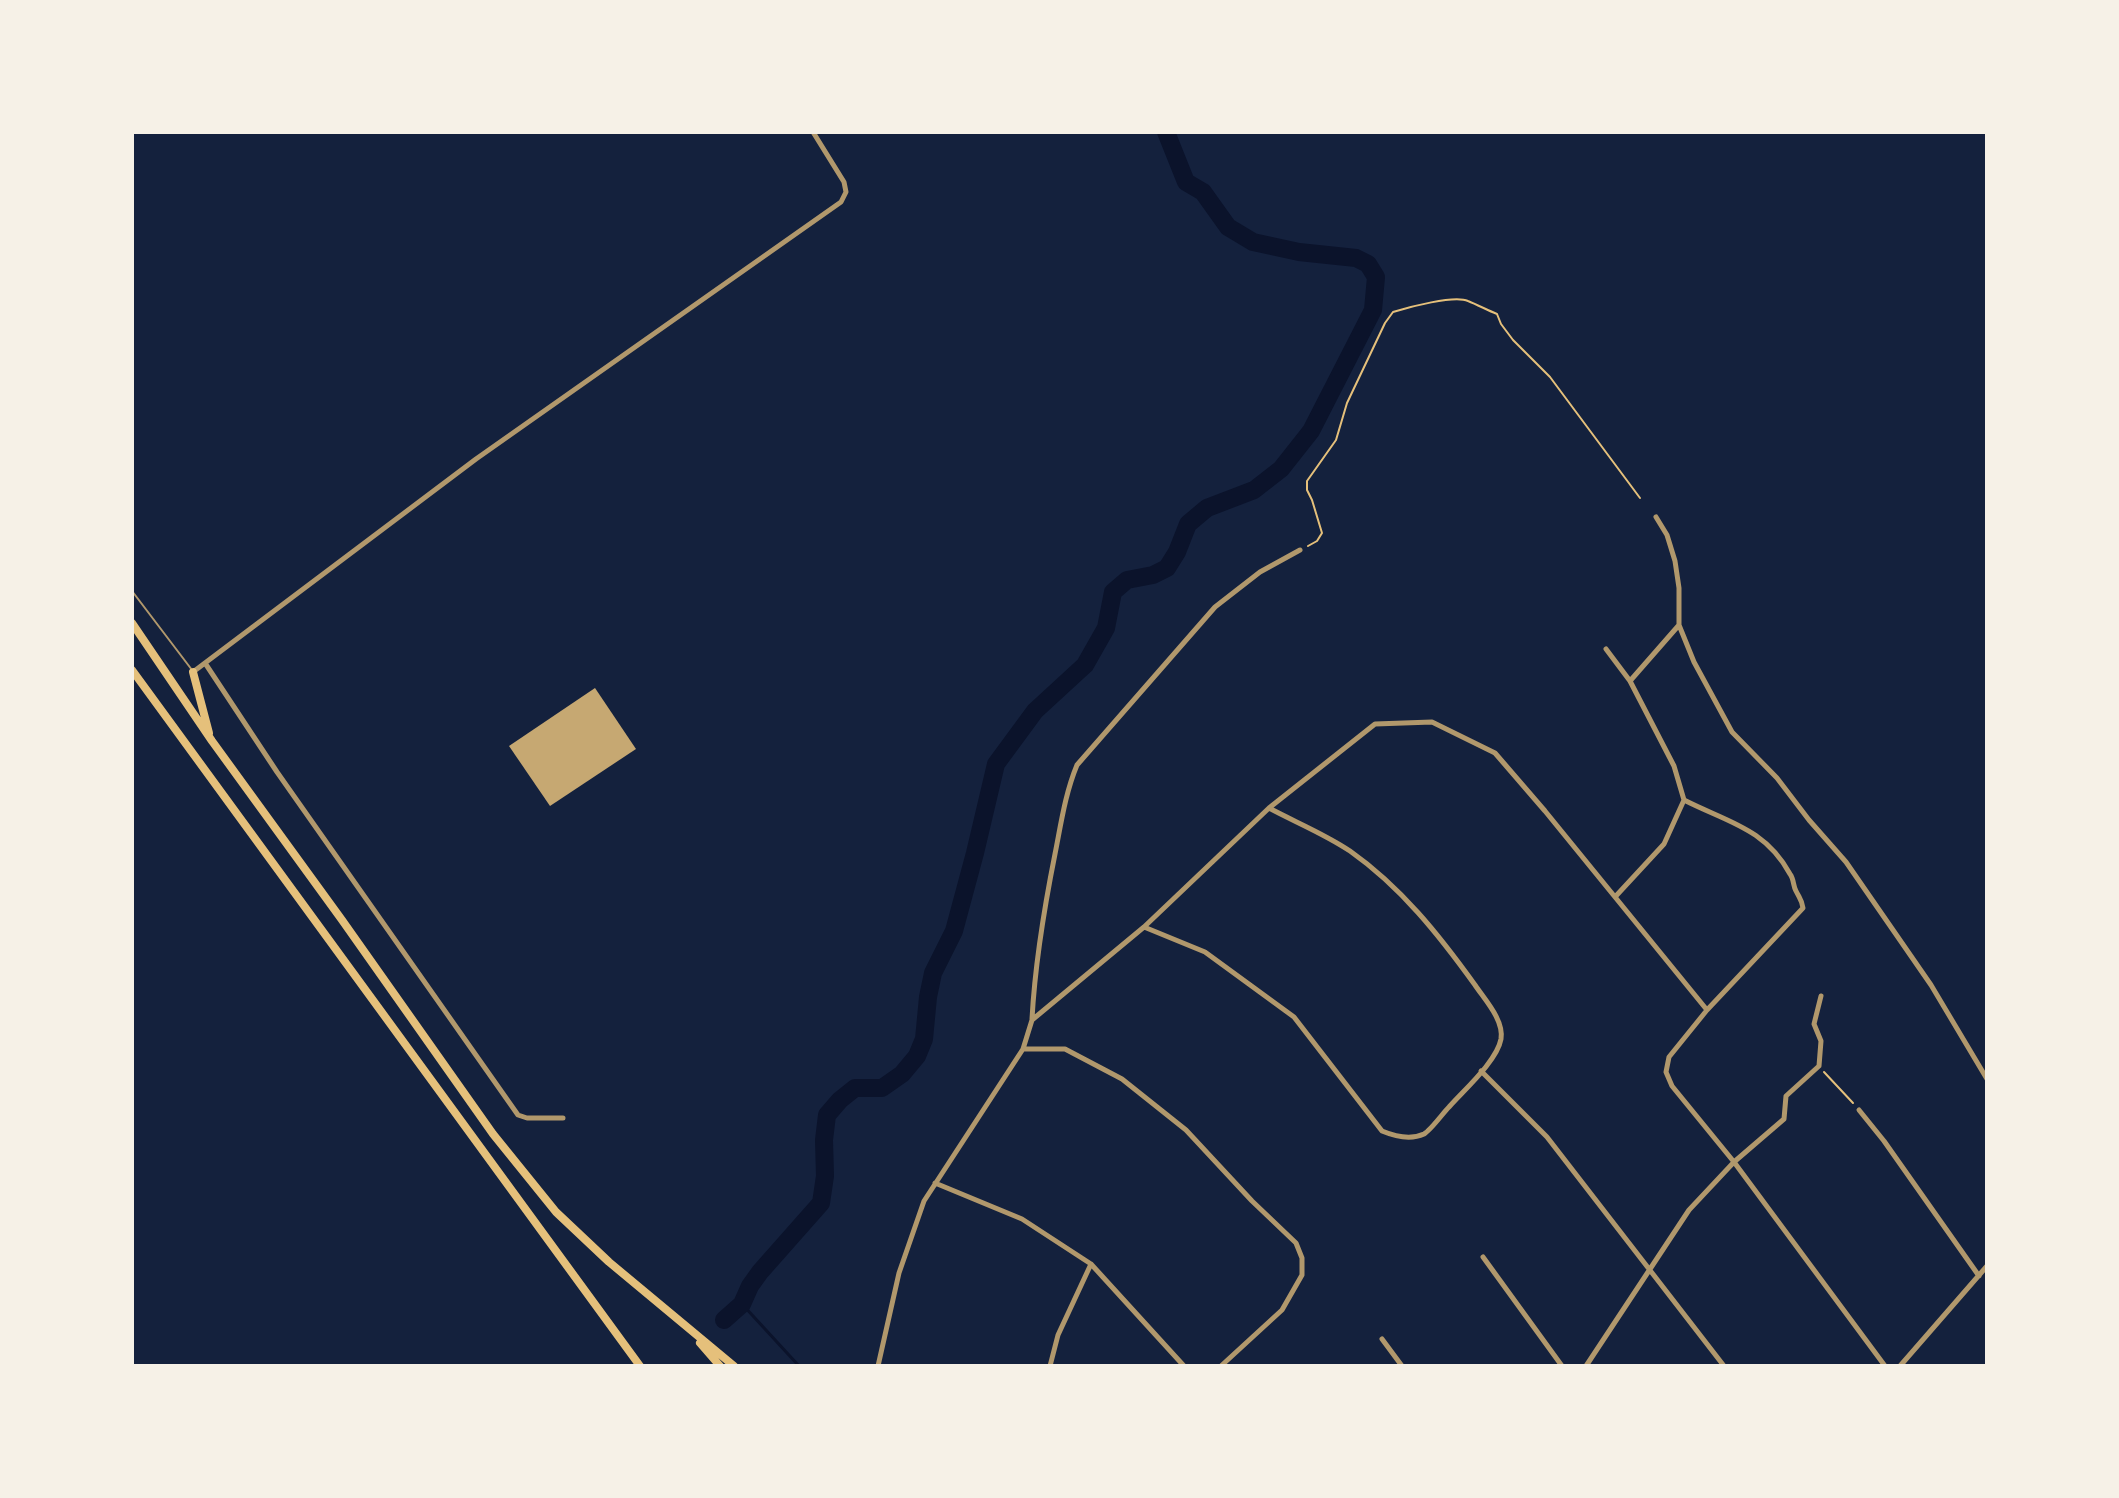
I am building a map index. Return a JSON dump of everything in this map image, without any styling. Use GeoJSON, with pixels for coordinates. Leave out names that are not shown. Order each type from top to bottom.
{"type":"FeatureCollection","features":[{"type":"Feature","properties":{"kind":"highway"},"geometry":{"type":"LineString","coordinates":[[132,623],[212,741],[493,1134],[547,1201],[609,1262],[734,1366]]}},
{"type":"Feature","properties":{"kind":"highway"},"geometry":{"type":"LineString","coordinates":[[132,670],[640,1366]]}},
{"type":"Feature","properties":{"kind":"highway"},"geometry":{"type":"LineString","coordinates":[[193,672],[212,741]]}},
{"type":"Feature","properties":{"kind":"highway"},"geometry":{"type":"LineString","coordinates":[[686,1328],[720,1366]]}},
{"type":"Feature","properties":{"kind":"street"},"geometry":{"type":"LineString","coordinates":[[193,672],[476,459],[841,202],[846,192],[844,182],[813,132]]}},
{"type":"Feature","properties":{"kind":"street"},"geometry":{"type":"LineString","coordinates":[[1656,517],[1667,535],[1675,561],[1679,625],[1694,662],[1732,732],[1777,778],[1846,862],[1931,985],[1987,1079]]}},
{"type":"Feature","properties":{"kind":"street"},"geometry":{"type":"LineString","coordinates":[[878,1366],[899,1273],[924,1201],[1023,1049],[1032,1020],[1034,972],[1047,893],[1068,786],[1077,765],[1215,607],[1260,572],[1300,550]]}},
{"type":"Feature","properties":{"kind":"street"},"geometry":{"type":"LineString","coordinates":[[1630,681],[1679,625]]}},
{"type":"Feature","properties":{"kind":"street"},"geometry":{"type":"LineString","coordinates":[[1606,649],[1630,681],[1674,766],[1684,800],[1664,844],[1615,897]]}},
{"type":"Feature","properties":{"kind":"street"},"geometry":{"type":"LineString","coordinates":[[205,663],[277,772],[518,1115],[563,1118]]}},
{"type":"Feature","properties":{"kind":"street"},"geometry":{"type":"LineString","coordinates":[[1032,1020],[1144,927],[1269,808],[1375,724],[1432,722],[1495,753],[1707,1010]]}},
{"type":"Feature","properties":{"kind":"street"},"geometry":{"type":"LineString","coordinates":[[1684,800],[1759,836],[1785,865],[1803,908],[1707,1010],[1669,1057],[1666,1072],[1672,1086],[1734,1162],[1885,1366]]}},
{"type":"Feature","properties":{"kind":"street"},"geometry":{"type":"LineString","coordinates":[[1144,927],[1205,952],[1294,1017],[1382,1131],[1393,1136],[1424,1134],[1496,1051],[1501,1038],[1500,1025],[1447,947],[1394,886],[1348,850],[1269,808]]}},
{"type":"Feature","properties":{"kind":"street"},"geometry":{"type":"LineString","coordinates":[[1586,1366],[1689,1210],[1734,1162],[1784,1119],[1786,1096],[1819,1066],[1821,1041],[1814,1024],[1821,996]]}},
{"type":"Feature","properties":{"kind":"street"},"geometry":{"type":"LineString","coordinates":[[1023,1049],[1065,1049],[1122,1079],[1186,1130],[1296,1243],[1302,1258],[1302,1275],[1282,1310],[1221,1366]]}},
{"type":"Feature","properties":{"kind":"street"},"geometry":{"type":"LineString","coordinates":[[1481,1071],[1547,1137],[1724,1366]]}},
{"type":"Feature","properties":{"kind":"street"},"geometry":{"type":"LineString","coordinates":[[1859,1110],[1979,1276]]}},
{"type":"Feature","properties":{"kind":"street"},"geometry":{"type":"LineString","coordinates":[[935,1183],[1022,1219],[1091,1264],[1184,1366]]}},
{"type":"Feature","properties":{"kind":"street"},"geometry":{"type":"LineString","coordinates":[[1483,1257],[1562,1366]]}},
{"type":"Feature","properties":{"kind":"street"},"geometry":{"type":"LineString","coordinates":[[1050,1366],[1058,1335],[1091,1264]]}},
{"type":"Feature","properties":{"kind":"street"},"geometry":{"type":"LineString","coordinates":[[1900,1366],[1987,1266]]}},
{"type":"Feature","properties":{"kind":"street"},"geometry":{"type":"LineString","coordinates":[[1382,1339],[1402,1366]]}},
{"type":"Feature","properties":{"kind":"lane"},"geometry":{"type":"LineString","coordinates":[[132,591],[193,672]]}},
{"type":"Feature","properties":{"kind":"path"},"geometry":{"type":"LineString","coordinates":[[1300,550],[1317,541],[1322,533],[1307,490],[1307,481],[1336,440],[1347,403],[1385,323],[1393,312],[1428,303],[1466,299],[1497,314],[1513,340],[1550,377],[1640,498]]}},
{"type":"Feature","properties":{"kind":"path"},"geometry":{"type":"LineString","coordinates":[[1819,1066],[1859,1110]]}},
{"type":"Feature","properties":{"kind":"building"},"geometry":{"type":"Polygon","coordinates":[[[595,688],[636,749],[550,806],[509,746],[595,688]]]}},
{"type":"Feature","properties":{"kind":"waterway"},"geometry":{"type":"LineString","coordinates":[[724,1320],[742,1304],[760,1272],[821,1203],[827,1115],[855,1088],[882,1088],[902,1074],[917,1056],[924,1039],[933,973],[954,931],[996,764],[1035,711],[1085,665],[1106,628],[1113,592],[1127,580],[1153,575],[1167,568],[1188,524],[1207,508],[1254,490],[1281,469],[1311,431],[1373,310],[1376,277],[1368,264],[1356,258],[1299,252],[1253,242],[1228,227],[1203,192],[1186,182],[1166,132]]}},
{"type":"Feature","properties":{"kind":"waterway"},"geometry":{"type":"LineString","coordinates":[[742,1304],[799,1366]]}}]}
